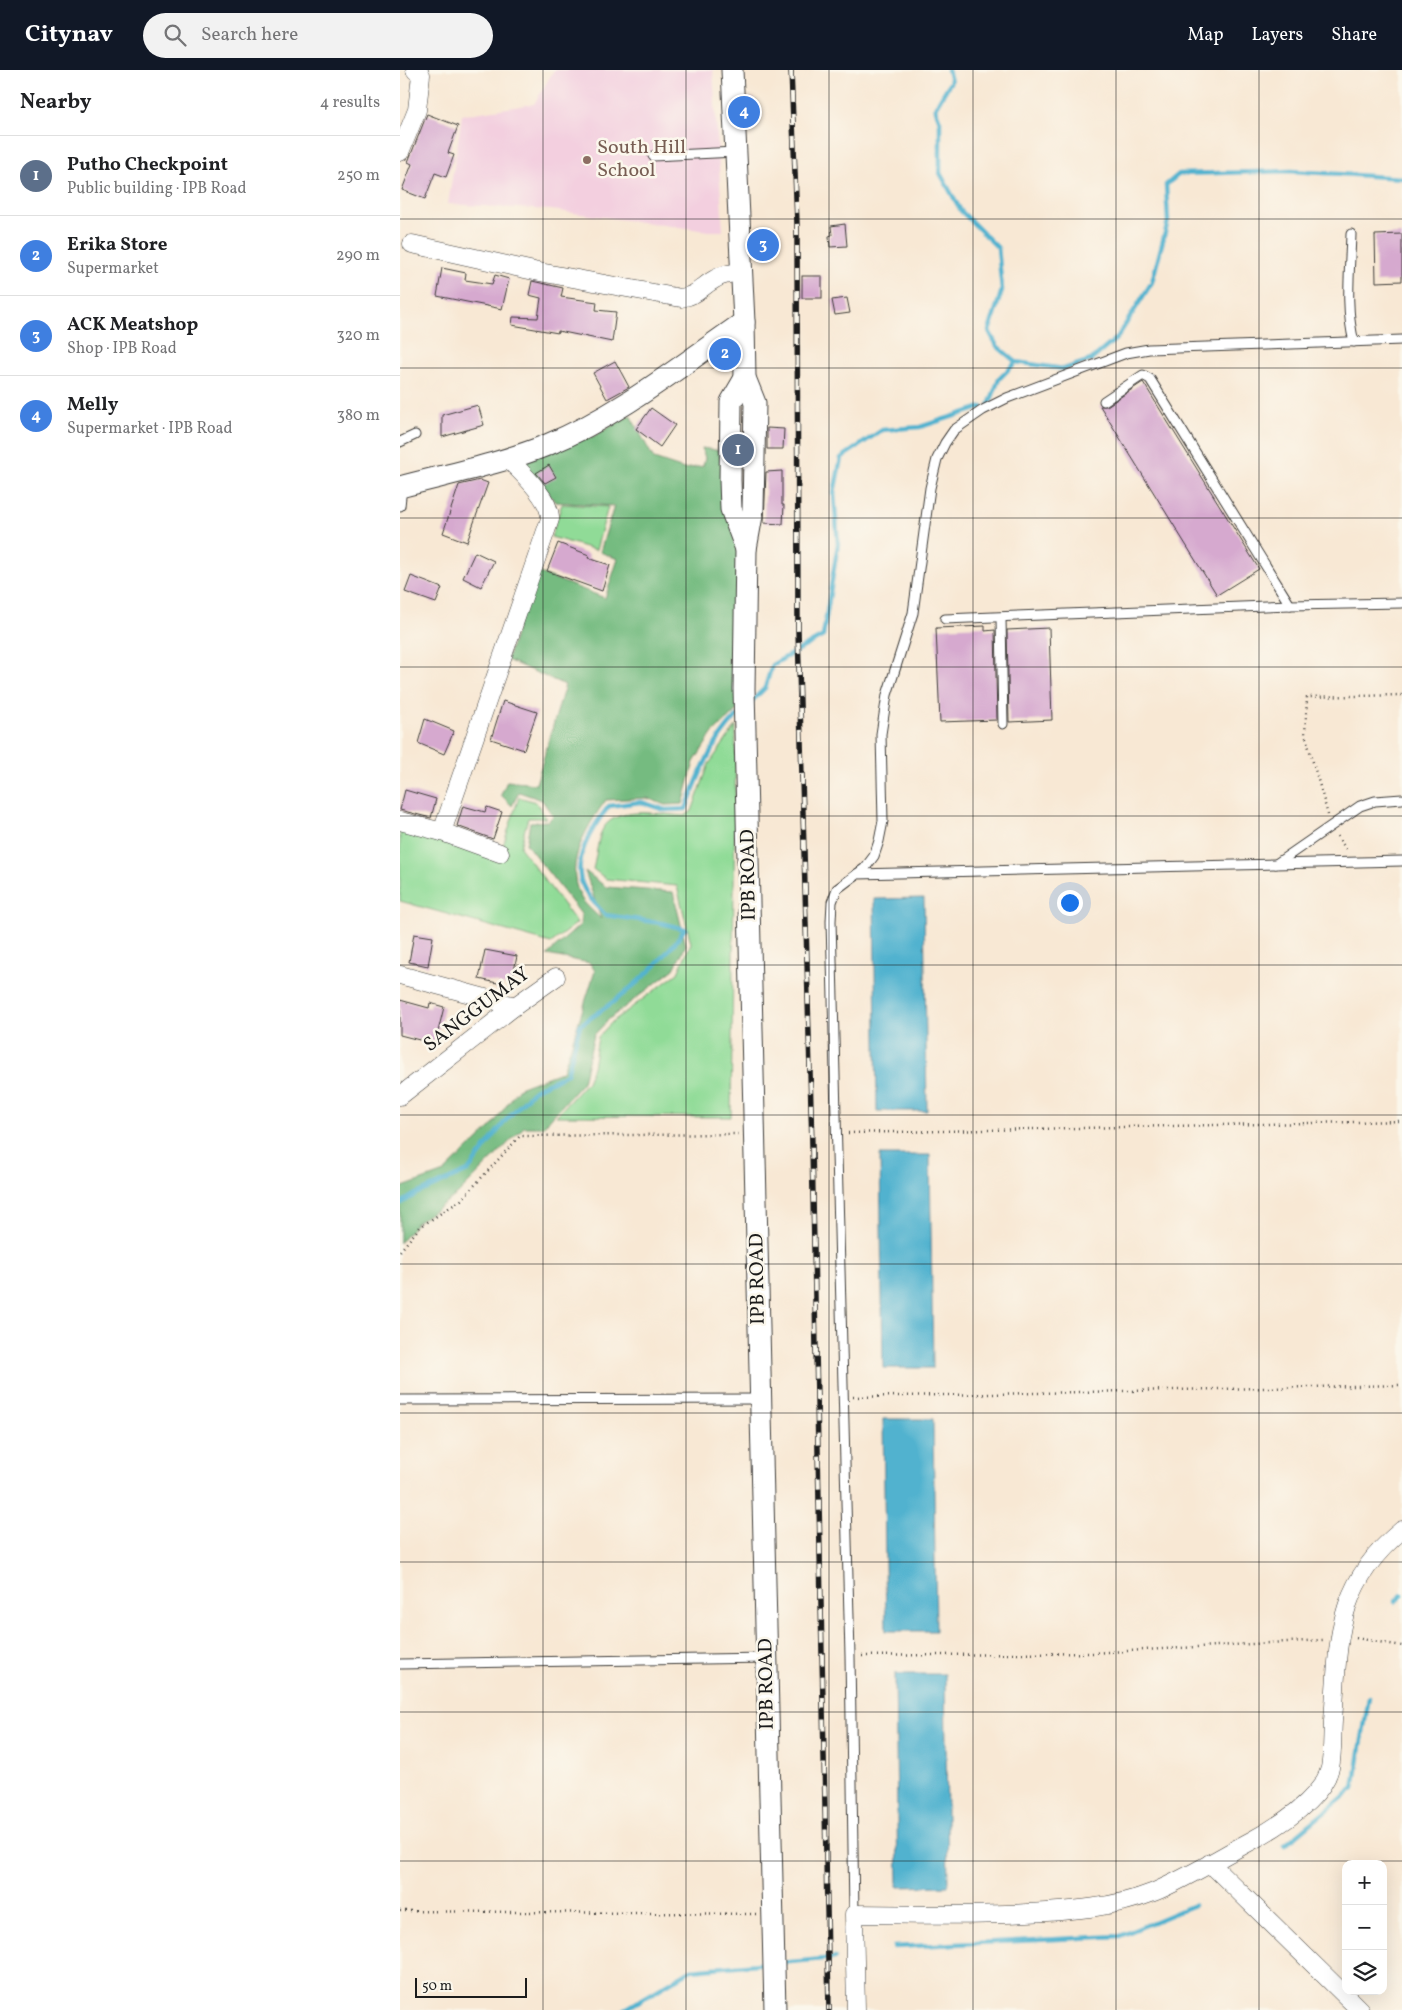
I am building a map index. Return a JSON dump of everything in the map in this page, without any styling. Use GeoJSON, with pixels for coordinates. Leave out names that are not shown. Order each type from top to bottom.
{"type":"FeatureCollection","features":[{"type":"Feature","properties":{"kind":"street"},"geometry":{"type":"LineString","coordinates":[[400,152],[417,110],[421,75],[415,70]]}},
{"type":"Feature","properties":{"kind":"street","name":"IPB ROAD"},"geometry":{"type":"LineString","coordinates":[[732,70],[745,378],[731,402],[730,480],[731,509],[746,549],[744,688],[775,2010]]}},
{"type":"Feature","properties":{"kind":"street"},"geometry":{"type":"LineString","coordinates":[[412,244],[534,271],[681,298],[693,296],[714,279],[742,272]]}},
{"type":"Feature","properties":{"kind":"street"},"geometry":{"type":"LineString","coordinates":[[401,493],[546,445],[599,420],[665,380],[744,322]]}},
{"type":"Feature","properties":{"kind":"street"},"geometry":{"type":"LineString","coordinates":[[442,832],[550,519],[550,509],[528,479],[507,458]]}},
{"type":"Feature","properties":{"kind":"street"},"geometry":{"type":"LineString","coordinates":[[400,821],[442,832],[500,854]]}},
{"type":"Feature","properties":{"kind":"street"},"geometry":{"type":"LineString","coordinates":[[400,975],[515,1006]]}},
{"type":"Feature","properties":{"kind":"street","name":"SANGGUMAY"},"geometry":{"type":"LineString","coordinates":[[400,1096],[515,1006],[556,977]]}},
{"type":"Feature","properties":{"kind":"street"},"geometry":{"type":"LineString","coordinates":[[856,2010],[854,1914],[977,1915],[1075,1911],[1153,1892],[1281,1824],[1318,1789],[1330,1769],[1338,1639],[1342,1618],[1365,1567],[1381,1548],[1402,1530]]}},
{"type":"Feature","properties":{"kind":"street"},"geometry":{"type":"LineString","coordinates":[[1210,1863],[1360,2010]]}},
{"type":"Feature","properties":{"kind":"lane"},"geometry":{"type":"LineString","coordinates":[[653,156],[736,152]]}},
{"type":"Feature","properties":{"kind":"lane"},"geometry":{"type":"LineString","coordinates":[[1351,234],[1349,302],[1350,324],[1354,342]]}},
{"type":"Feature","properties":{"kind":"lane"},"geometry":{"type":"LineString","coordinates":[[854,1914],[850,1656],[842,1397],[832,902],[837,889],[865,868],[874,856],[879,841],[883,821],[881,734],[886,694],[917,597],[930,488],[937,459],[954,430],[983,410],[1008,398],[1126,353],[1149,349],[1402,340]]}},
{"type":"Feature","properties":{"kind":"lane"},"geometry":{"type":"LineString","coordinates":[[1104,400],[1143,375],[1150,379],[1290,605]]}},
{"type":"Feature","properties":{"kind":"lane"},"geometry":{"type":"LineString","coordinates":[[400,442],[414,435]]}},
{"type":"Feature","properties":{"kind":"lane"},"geometry":{"type":"LineString","coordinates":[[945,618],[1000,618],[1290,605],[1402,603]]}},
{"type":"Feature","properties":{"kind":"lane"},"geometry":{"type":"LineString","coordinates":[[1000,618],[1003,724]]}},
{"type":"Feature","properties":{"kind":"lane"},"geometry":{"type":"LineString","coordinates":[[1275,864],[1360,806],[1375,801],[1402,799]]}},
{"type":"Feature","properties":{"kind":"lane"},"geometry":{"type":"LineString","coordinates":[[857,874],[1402,861]]}},
{"type":"Feature","properties":{"kind":"lane"},"geometry":{"type":"LineString","coordinates":[[400,1400],[760,1399]]}},
{"type":"Feature","properties":{"kind":"lane"},"geometry":{"type":"LineString","coordinates":[[400,1664],[766,1658]]}},
{"type":"Feature","properties":{"kind":"path"},"geometry":{"type":"LineString","coordinates":[[1355,862],[1331,826],[1305,734],[1307,697],[1402,695]]}},
{"type":"Feature","properties":{"kind":"path"},"geometry":{"type":"LineString","coordinates":[[837,1134],[1402,1121]]}},
{"type":"Feature","properties":{"kind":"path"},"geometry":{"type":"LineString","coordinates":[[400,1251],[420,1227],[460,1200],[520,1136],[755,1134]]}},
{"type":"Feature","properties":{"kind":"path"},"geometry":{"type":"LineString","coordinates":[[842,1397],[1402,1385]]}},
{"type":"Feature","properties":{"kind":"path"},"geometry":{"type":"LineString","coordinates":[[1356,1638],[1402,1646]]}},
{"type":"Feature","properties":{"kind":"path"},"geometry":{"type":"LineString","coordinates":[[850,1656],[1091,1652],[1338,1639]]}},
{"type":"Feature","properties":{"kind":"path"},"geometry":{"type":"LineString","coordinates":[[400,1911],[773,1919]]}},
{"type":"Feature","properties":{"kind":"shaded area","name":"South Hill School"},"geometry":{"type":"Polygon","coordinates":[[[554,70],[713,70],[723,231],[708,231],[551,210],[448,204],[462,115],[534,104],[554,70]]]}},
{"type":"Feature","properties":{"kind":"green space"},"geometry":{"type":"Polygon","coordinates":[[[630,415],[654,459],[684,469],[703,466],[705,458],[702,448],[722,451],[740,552],[741,706],[712,734],[694,762],[683,804],[665,805],[647,798],[606,800],[585,833],[580,845],[576,858],[576,883],[582,899],[601,919],[585,871],[606,887],[673,892],[686,945],[674,969],[609,1019],[594,1035],[583,1082],[543,1127],[524,1127],[458,1194],[416,1223],[400,1243],[400,1188],[444,1172],[491,1127],[519,1088],[563,1071],[595,971],[590,963],[547,955],[581,924],[581,914],[526,844],[530,822],[548,821],[553,816],[542,800],[519,792],[512,806],[501,795],[507,781],[536,784],[565,685],[507,660],[535,571],[605,598],[618,559],[600,552],[614,506],[555,502],[521,460],[594,436],[630,415]]]}},
{"type":"Feature","properties":{"kind":"green space"},"geometry":{"type":"Polygon","coordinates":[[[562,504],[608,507],[596,550],[551,537],[562,504]]]}},
{"type":"Feature","properties":{"kind":"green space"},"geometry":{"type":"Polygon","coordinates":[[[736,726],[731,1117],[556,1116],[587,1082],[593,1067],[598,1037],[612,1022],[678,973],[691,943],[677,886],[606,879],[593,869],[602,831],[611,820],[620,816],[653,813],[685,816],[692,811],[709,764],[736,726]]]}},
{"type":"Feature","properties":{"kind":"green space"},"geometry":{"type":"Polygon","coordinates":[[[519,797],[536,802],[546,818],[528,818],[520,847],[577,923],[551,943],[400,901],[400,826],[499,858],[519,797]]]}},
{"type":"Feature","properties":{"kind":"water"},"geometry":{"type":"Polygon","coordinates":[[[924,898],[927,1111],[877,1111],[874,899],[924,898]]]}},
{"type":"Feature","properties":{"kind":"water"},"geometry":{"type":"Polygon","coordinates":[[[880,1155],[930,1155],[933,1368],[883,1368],[880,1155]]]}},
{"type":"Feature","properties":{"kind":"water"},"geometry":{"type":"Polygon","coordinates":[[[883,1419],[933,1419],[936,1631],[886,1631],[883,1419]]]}},
{"type":"Feature","properties":{"kind":"water"},"geometry":{"type":"Polygon","coordinates":[[[895,1674],[945,1674],[948,1886],[898,1887],[895,1674]]]}},
{"type":"Feature","properties":{"kind":"building"},"geometry":{"type":"Polygon","coordinates":[[[754,98],[755,124],[747,125],[746,99],[754,98]]]}},
{"type":"Feature","properties":{"kind":"building"},"geometry":{"type":"Polygon","coordinates":[[[427,114],[458,126],[448,153],[454,155],[446,177],[435,173],[425,199],[402,190],[412,164],[408,162],[427,114]]]}},
{"type":"Feature","properties":{"kind":"building"},"geometry":{"type":"Polygon","coordinates":[[[845,224],[847,246],[830,247],[829,236],[832,235],[831,226],[845,224]]]}},
{"type":"Feature","properties":{"kind":"building"},"geometry":{"type":"Polygon","coordinates":[[[1402,234],[1402,281],[1376,282],[1375,235],[1402,234]]]}},
{"type":"Feature","properties":{"kind":"building"},"geometry":{"type":"Polygon","coordinates":[[[442,268],[466,273],[465,280],[492,284],[495,275],[509,279],[502,309],[437,296],[442,268]]]}},
{"type":"Feature","properties":{"kind":"building"},"geometry":{"type":"Polygon","coordinates":[[[802,276],[822,276],[822,298],[802,298],[802,276]]]}},
{"type":"Feature","properties":{"kind":"building"},"geometry":{"type":"Polygon","coordinates":[[[532,281],[563,288],[561,297],[597,302],[596,310],[616,312],[612,342],[558,331],[558,333],[512,325],[513,317],[538,318],[541,298],[529,295],[532,281]]]}},
{"type":"Feature","properties":{"kind":"building"},"geometry":{"type":"Polygon","coordinates":[[[847,298],[850,313],[835,315],[832,300],[847,298]]]}},
{"type":"Feature","properties":{"kind":"building"},"geometry":{"type":"Polygon","coordinates":[[[615,361],[629,387],[607,399],[593,373],[615,361]]]}},
{"type":"Feature","properties":{"kind":"building"},"geometry":{"type":"Polygon","coordinates":[[[1143,382],[1259,569],[1217,595],[1100,406],[1107,406],[1143,382]]]}},
{"type":"Feature","properties":{"kind":"building"},"geometry":{"type":"Polygon","coordinates":[[[478,405],[484,425],[442,437],[442,415],[478,405]]]}},
{"type":"Feature","properties":{"kind":"building"},"geometry":{"type":"Polygon","coordinates":[[[651,408],[675,425],[660,447],[636,429],[651,408]]]}},
{"type":"Feature","properties":{"kind":"building"},"geometry":{"type":"Polygon","coordinates":[[[767,428],[784,429],[783,449],[767,449],[767,428]]]}},
{"type":"Feature","properties":{"kind":"building"},"geometry":{"type":"Polygon","coordinates":[[[549,465],[556,477],[545,483],[536,473],[549,465]]]}},
{"type":"Feature","properties":{"kind":"building"},"geometry":{"type":"Polygon","coordinates":[[[782,471],[783,524],[764,523],[766,472],[782,471]]]}},
{"type":"Feature","properties":{"kind":"building"},"geometry":{"type":"Polygon","coordinates":[[[480,480],[488,483],[467,542],[443,533],[459,485],[480,480]]]}},
{"type":"Feature","properties":{"kind":"building"},"geometry":{"type":"Polygon","coordinates":[[[558,543],[589,555],[588,558],[610,565],[602,591],[547,571],[558,543]]]}},
{"type":"Feature","properties":{"kind":"building"},"geometry":{"type":"Polygon","coordinates":[[[475,552],[494,561],[481,587],[463,578],[475,552]]]}},
{"type":"Feature","properties":{"kind":"building"},"geometry":{"type":"Polygon","coordinates":[[[411,576],[442,588],[436,603],[405,592],[411,576]]]}},
{"type":"Feature","properties":{"kind":"building"},"geometry":{"type":"Polygon","coordinates":[[[985,626],[985,631],[995,630],[997,720],[940,722],[936,628],[985,626]]]}},
{"type":"Feature","properties":{"kind":"building"},"geometry":{"type":"Polygon","coordinates":[[[1049,628],[1052,720],[1009,722],[1007,630],[1049,628]]]}},
{"type":"Feature","properties":{"kind":"building"},"geometry":{"type":"Polygon","coordinates":[[[503,701],[537,712],[524,750],[491,739],[503,701]]]}},
{"type":"Feature","properties":{"kind":"building"},"geometry":{"type":"Polygon","coordinates":[[[425,719],[454,731],[444,754],[418,743],[425,719]]]}},
{"type":"Feature","properties":{"kind":"building"},"geometry":{"type":"Polygon","coordinates":[[[405,790],[436,799],[431,818],[400,810],[405,790]]]}},
{"type":"Feature","properties":{"kind":"building"},"geometry":{"type":"Polygon","coordinates":[[[463,806],[485,812],[487,807],[502,812],[493,839],[457,826],[463,806]]]}},
{"type":"Feature","properties":{"kind":"building"},"geometry":{"type":"Polygon","coordinates":[[[414,934],[433,937],[428,966],[409,962],[414,934]]]}},
{"type":"Feature","properties":{"kind":"building"},"geometry":{"type":"Polygon","coordinates":[[[485,950],[517,956],[511,986],[479,979],[485,950]]]}},
{"type":"Feature","properties":{"kind":"building"},"geometry":{"type":"Polygon","coordinates":[[[400,1000],[429,1008],[430,1003],[444,1007],[435,1044],[400,1035],[400,1000]]]}},
{"type":"Feature","properties":{"kind":"waterway"},"geometry":{"type":"LineString","coordinates":[[948,70],[951,81],[935,108],[940,121],[940,173],[961,211],[998,248],[1002,290],[989,331],[997,346],[1016,362],[1064,369],[1091,360],[1117,338],[1152,282],[1168,221],[1166,185],[1179,174],[1292,171],[1402,178]]}},
{"type":"Feature","properties":{"kind":"waterway"},"geometry":{"type":"LineString","coordinates":[[989,405],[999,379],[1016,362]]}},
{"type":"Feature","properties":{"kind":"waterway"},"geometry":{"type":"LineString","coordinates":[[751,702],[765,688],[772,665],[823,636],[838,544],[834,493],[841,458],[882,430],[920,427],[982,407]]}},
{"type":"Feature","properties":{"kind":"waterway"},"geometry":{"type":"LineString","coordinates":[[400,1204],[416,1194],[468,1171],[506,1120],[534,1090],[567,1074],[580,1025],[624,994],[663,957],[685,929],[661,923],[605,915],[585,890],[581,879],[581,857],[596,824],[609,806],[641,802],[665,810],[686,809],[701,771],[713,748],[737,716]]}},
{"type":"Feature","properties":{"kind":"waterway"},"geometry":{"type":"LineString","coordinates":[[1395,1602],[1402,1595]]}},
{"type":"Feature","properties":{"kind":"waterway"},"geometry":{"type":"LineString","coordinates":[[1285,1845],[1354,1788],[1369,1697]]}},
{"type":"Feature","properties":{"kind":"waterway"},"geometry":{"type":"LineString","coordinates":[[894,1947],[1120,1936],[1194,1905]]}},
{"type":"Feature","properties":{"kind":"waterway"},"geometry":{"type":"LineString","coordinates":[[779,1963],[835,1958]]}},
{"type":"Feature","properties":{"kind":"waterway"},"geometry":{"type":"LineString","coordinates":[[624,2010],[691,1970],[769,1963]]}},
{"type":"Feature","properties":{"kind":"railway"},"geometry":{"type":"LineString","coordinates":[[791,70],[797,224],[798,630],[812,1145],[829,2010]]}},
{"type":"Feature","properties":{"kind":"place","name":"Melly"},"geometry":{"type":"Point","coordinates":[744,112]}},
{"type":"Feature","properties":{"kind":"place","name":"South Hill School"},"geometry":{"type":"Point","coordinates":[587,160]}},
{"type":"Feature","properties":{"kind":"place","name":"ACK Meatshop"},"geometry":{"type":"Point","coordinates":[763,245]}},
{"type":"Feature","properties":{"kind":"place","name":"Erika Store"},"geometry":{"type":"Point","coordinates":[725,354]}},
{"type":"Feature","properties":{"kind":"place","name":"Putho Checkpoint"},"geometry":{"type":"Point","coordinates":[738,450]}}]}
